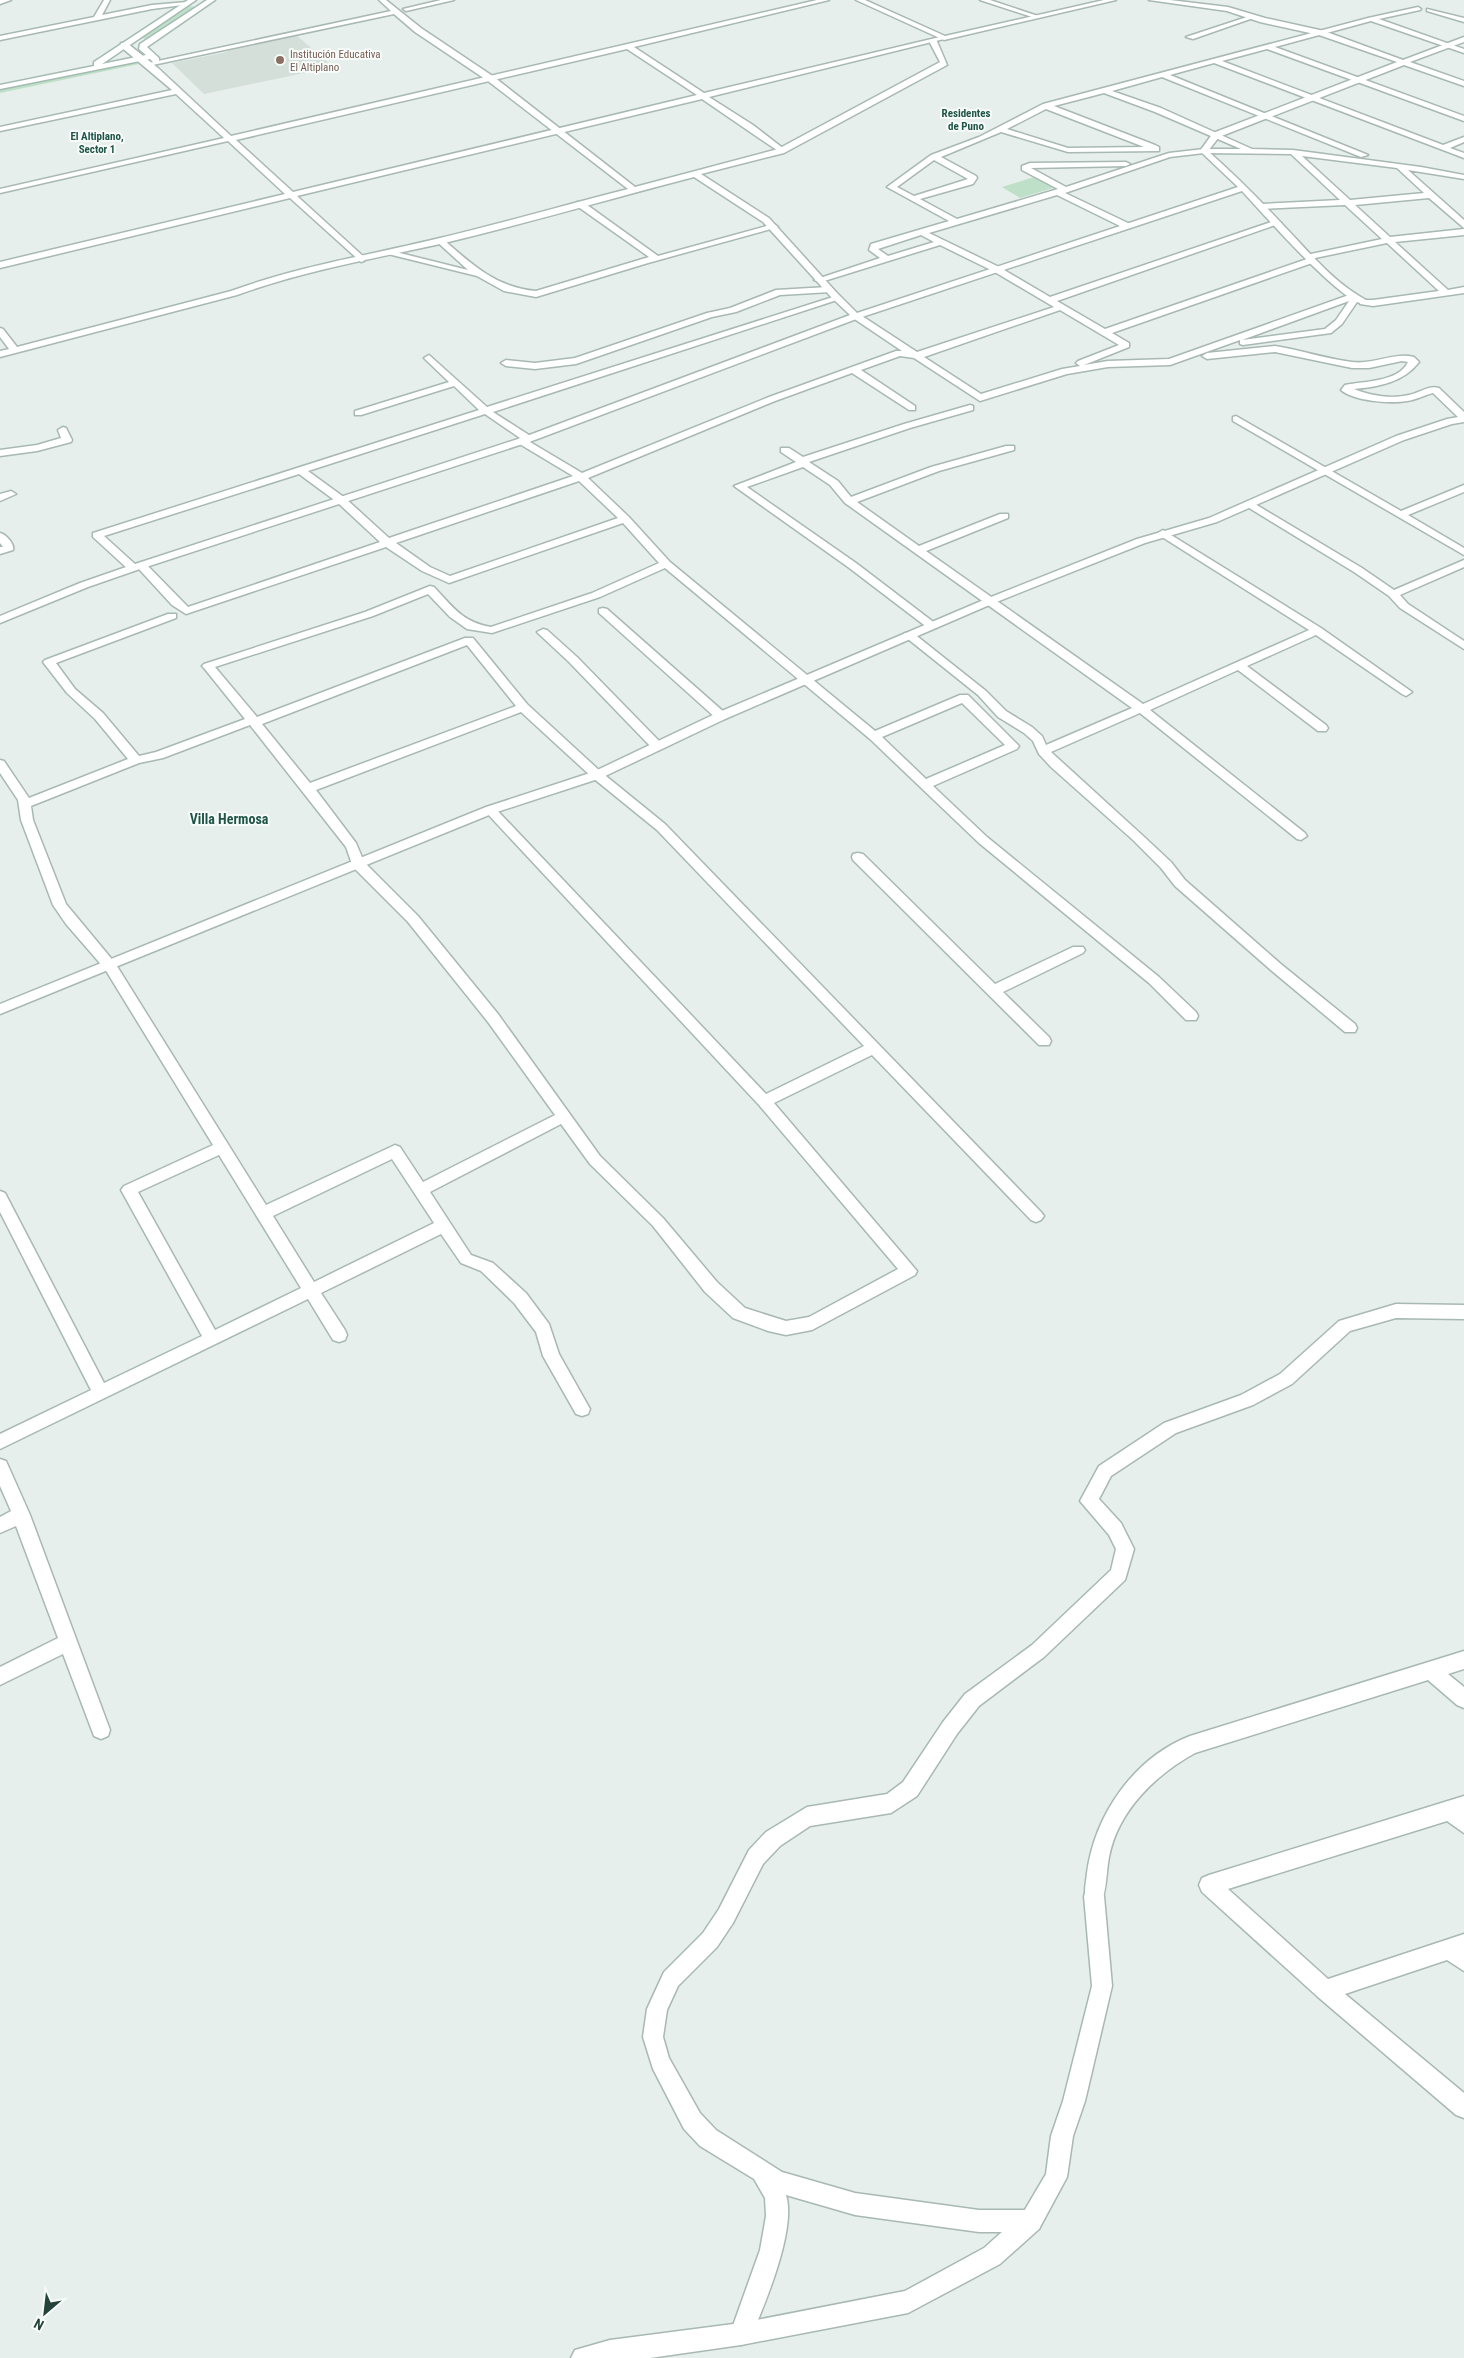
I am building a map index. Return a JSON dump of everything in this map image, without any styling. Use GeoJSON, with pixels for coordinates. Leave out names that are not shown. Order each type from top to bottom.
{"type":"FeatureCollection","features":[{"type":"Feature","properties":{"kind":"street"},"geometry":{"type":"LineString","coordinates":[[0,2],[8,0]]}},
{"type":"Feature","properties":{"kind":"street"},"geometry":{"type":"LineString","coordinates":[[97,18],[107,0]]}},
{"type":"Feature","properties":{"kind":"street"},"geometry":{"type":"LineString","coordinates":[[160,0],[189,1],[202,7]]}},
{"type":"Feature","properties":{"kind":"street"},"geometry":{"type":"LineString","coordinates":[[145,45],[212,0]]}},
{"type":"Feature","properties":{"kind":"street"},"geometry":{"type":"LineString","coordinates":[[382,0],[394,12],[418,30],[547,111]]}},
{"type":"Feature","properties":{"kind":"street"},"geometry":{"type":"LineString","coordinates":[[393,0],[406,9],[426,28],[495,78],[634,190]]}},
{"type":"Feature","properties":{"kind":"street"},"geometry":{"type":"LineString","coordinates":[[0,94],[451,0]]}},
{"type":"Feature","properties":{"kind":"street"},"geometry":{"type":"LineString","coordinates":[[0,191],[826,0]]}},
{"type":"Feature","properties":{"kind":"street"},"geometry":{"type":"LineString","coordinates":[[859,0],[944,38]]}},
{"type":"Feature","properties":{"kind":"street"},"geometry":{"type":"LineString","coordinates":[[983,0],[1037,17]]}},
{"type":"Feature","properties":{"kind":"street"},"geometry":{"type":"LineString","coordinates":[[0,265],[933,40],[1113,0]]}},
{"type":"Feature","properties":{"kind":"street"},"geometry":{"type":"LineString","coordinates":[[1152,0],[1212,6],[1321,33],[1464,84]]}},
{"type":"Feature","properties":{"kind":"street"},"geometry":{"type":"LineString","coordinates":[[0,38],[154,4],[189,1]]}},
{"type":"Feature","properties":{"kind":"street"},"geometry":{"type":"LineString","coordinates":[[91,68],[189,1]]}},
{"type":"Feature","properties":{"kind":"street"},"geometry":{"type":"LineString","coordinates":[[954,222],[891,187],[934,157],[982,139],[1046,106],[1370,19],[1418,9]]}},
{"type":"Feature","properties":{"kind":"street"},"geometry":{"type":"LineString","coordinates":[[1429,10],[1464,20]]}},
{"type":"Feature","properties":{"kind":"street"},"geometry":{"type":"LineString","coordinates":[[1190,37],[1252,17]]}},
{"type":"Feature","properties":{"kind":"street"},"geometry":{"type":"LineString","coordinates":[[1370,19],[1464,51]]}},
{"type":"Feature","properties":{"kind":"street"},"geometry":{"type":"LineString","coordinates":[[135,38],[145,45],[156,60],[195,99],[193,106]]}},
{"type":"Feature","properties":{"kind":"street"},"geometry":{"type":"LineString","coordinates":[[1204,151],[1216,135],[1309,97],[1359,80],[1464,39]]}},
{"type":"Feature","properties":{"kind":"street"},"geometry":{"type":"LineString","coordinates":[[0,354],[234,292],[261,283],[440,241],[782,151],[944,63],[933,40]]}},
{"type":"Feature","properties":{"kind":"street"},"geometry":{"type":"LineString","coordinates":[[124,45],[148,64],[361,258]]}},
{"type":"Feature","properties":{"kind":"street"},"geometry":{"type":"LineString","coordinates":[[627,46],[705,96],[782,151]]}},
{"type":"Feature","properties":{"kind":"street"},"geometry":{"type":"LineString","coordinates":[[1269,47],[1464,119]]}},
{"type":"Feature","properties":{"kind":"street"},"geometry":{"type":"LineString","coordinates":[[0,87],[141,58],[156,60]]}},
{"type":"Feature","properties":{"kind":"street"},"geometry":{"type":"LineString","coordinates":[[1215,61],[1464,156]]}},
{"type":"Feature","properties":{"kind":"street"},"geometry":{"type":"LineString","coordinates":[[1164,75],[1403,168],[1464,225]]}},
{"type":"Feature","properties":{"kind":"street"},"geometry":{"type":"LineString","coordinates":[[0,129],[178,91]]}},
{"type":"Feature","properties":{"kind":"street"},"geometry":{"type":"LineString","coordinates":[[1106,91],[1158,110],[1254,152]]}},
{"type":"Feature","properties":{"kind":"street"},"geometry":{"type":"LineString","coordinates":[[1046,106],[1169,155]]}},
{"type":"Feature","properties":{"kind":"street"},"geometry":{"type":"LineString","coordinates":[[563,122],[578,134]]}},
{"type":"Feature","properties":{"kind":"street"},"geometry":{"type":"LineString","coordinates":[[999,129],[1068,150],[1156,149]]}},
{"type":"Feature","properties":{"kind":"street"},"geometry":{"type":"LineString","coordinates":[[1444,148],[1464,140]]}},
{"type":"Feature","properties":{"kind":"street"},"geometry":{"type":"LineString","coordinates":[[1204,151],[1244,188],[1310,258],[1357,299]]}},
{"type":"Feature","properties":{"kind":"street"},"geometry":{"type":"LineString","coordinates":[[887,259],[873,250],[874,246],[1061,191],[1169,155],[1204,151],[1293,152],[1421,169],[1464,178]]}},
{"type":"Feature","properties":{"kind":"street"},"geometry":{"type":"LineString","coordinates":[[1293,152],[1445,292]]}},
{"type":"Feature","properties":{"kind":"street"},"geometry":{"type":"LineString","coordinates":[[913,199],[970,182],[973,178],[934,157]]}},
{"type":"Feature","properties":{"kind":"street"},"geometry":{"type":"LineString","coordinates":[[1127,226],[1061,191],[1025,168],[1030,165],[1140,164]]}},
{"type":"Feature","properties":{"kind":"street"},"geometry":{"type":"LineString","coordinates":[[695,174],[754,210],[774,227],[818,280],[856,316],[980,398],[1064,371],[1090,358],[1126,345],[996,269],[921,232]]}},
{"type":"Feature","properties":{"kind":"street"},"geometry":{"type":"LineString","coordinates":[[640,180],[647,186]]}},
{"type":"Feature","properties":{"kind":"street"},"geometry":{"type":"LineString","coordinates":[[0,620],[84,585],[525,440],[856,316],[1244,188]]}},
{"type":"Feature","properties":{"kind":"street"},"geometry":{"type":"LineString","coordinates":[[1262,207],[1350,203],[1432,195]]}},
{"type":"Feature","properties":{"kind":"street"},"geometry":{"type":"LineString","coordinates":[[580,204],[657,260]]}},
{"type":"Feature","properties":{"kind":"street"},"geometry":{"type":"LineString","coordinates":[[1050,300],[1277,223]]}},
{"type":"Feature","properties":{"kind":"street"},"geometry":{"type":"LineString","coordinates":[[440,241],[487,281],[524,294],[536,294],[647,260],[657,260],[774,227]]}},
{"type":"Feature","properties":{"kind":"street"},"geometry":{"type":"LineString","coordinates":[[1105,332],[1310,258],[1388,240],[1464,232]]}},
{"type":"Feature","properties":{"kind":"street"},"geometry":{"type":"LineString","coordinates":[[818,280],[941,242]]}},
{"type":"Feature","properties":{"kind":"street"},"geometry":{"type":"LineString","coordinates":[[388,253],[479,274]]}},
{"type":"Feature","properties":{"kind":"street"},"geometry":{"type":"LineString","coordinates":[[506,363],[535,366],[576,361],[710,315],[734,310],[779,292],[828,290]]}},
{"type":"Feature","properties":{"kind":"street"},"geometry":{"type":"LineString","coordinates":[[1183,358],[1224,341],[1357,299],[1383,302],[1464,290]]}},
{"type":"Feature","properties":{"kind":"street"},"geometry":{"type":"LineString","coordinates":[[836,299],[97,535],[137,567],[186,611],[580,477],[772,399],[899,353],[916,356],[1062,307]]}},
{"type":"Feature","properties":{"kind":"street"},"geometry":{"type":"LineString","coordinates":[[1224,341],[1253,341],[1328,331],[1339,322],[1357,299]]}},
{"type":"Feature","properties":{"kind":"street"},"geometry":{"type":"LineString","coordinates":[[0,331],[15,350]]}},
{"type":"Feature","properties":{"kind":"street"},"geometry":{"type":"LineString","coordinates":[[0,1009],[110,966],[490,810],[597,775],[721,716],[990,601],[1163,533],[1212,520],[1423,430],[1464,418],[1436,390],[1430,389],[1415,397],[1397,399],[1374,398],[1346,390],[1348,387],[1374,385],[1389,379],[1411,366],[1414,362],[1411,359],[1402,358],[1360,365],[1275,349],[1225,352],[1157,363],[1108,364],[1064,371]]}},
{"type":"Feature","properties":{"kind":"street"},"geometry":{"type":"LineString","coordinates":[[430,358],[454,383],[486,411],[580,477],[626,519],[666,564],[874,736],[983,840],[1154,980],[1191,1016]]}},
{"type":"Feature","properties":{"kind":"street"},"geometry":{"type":"LineString","coordinates":[[854,370],[912,408]]}},
{"type":"Feature","properties":{"kind":"street"},"geometry":{"type":"LineString","coordinates":[[358,413],[454,383]]}},
{"type":"Feature","properties":{"kind":"street"},"geometry":{"type":"LineString","coordinates":[[932,626],[852,565],[739,486],[907,426],[970,408]]}},
{"type":"Feature","properties":{"kind":"street"},"geometry":{"type":"LineString","coordinates":[[1236,419],[1402,514],[1464,552]]}},
{"type":"Feature","properties":{"kind":"street"},"geometry":{"type":"LineString","coordinates":[[0,453],[36,448],[67,440],[63,430]]}},
{"type":"Feature","properties":{"kind":"street"},"geometry":{"type":"LineString","coordinates":[[849,501],[935,468],[1010,448]]}},
{"type":"Feature","properties":{"kind":"street"},"geometry":{"type":"LineString","coordinates":[[785,450],[834,483],[849,501],[1142,709],[1301,836]]}},
{"type":"Feature","properties":{"kind":"street"},"geometry":{"type":"LineString","coordinates":[[300,470],[341,500],[388,543],[426,569],[449,580],[626,519]]}},
{"type":"Feature","properties":{"kind":"street"},"geometry":{"type":"LineString","coordinates":[[1402,514],[1464,488]]}},
{"type":"Feature","properties":{"kind":"street"},"geometry":{"type":"LineString","coordinates":[[0,498],[11,494]]}},
{"type":"Feature","properties":{"kind":"street"},"geometry":{"type":"LineString","coordinates":[[1250,504],[1358,570],[1393,594],[1404,606],[1464,646]]}},
{"type":"Feature","properties":{"kind":"street"},"geometry":{"type":"LineString","coordinates":[[918,550],[1004,516]]}},
{"type":"Feature","properties":{"kind":"street"},"geometry":{"type":"LineString","coordinates":[[1163,533],[1317,630],[1406,692]]}},
{"type":"Feature","properties":{"kind":"street"},"geometry":{"type":"LineString","coordinates":[[0,536],[9,548],[0,551]]}},
{"type":"Feature","properties":{"kind":"street"},"geometry":{"type":"LineString","coordinates":[[1393,594],[1464,563]]}},
{"type":"Feature","properties":{"kind":"street"},"geometry":{"type":"LineString","coordinates":[[490,810],[764,1101],[909,1272],[812,1323],[786,1328],[768,1324],[739,1313],[711,1287],[658,1222],[595,1160],[492,1018],[419,926],[358,864],[352,846],[255,721],[208,666],[369,614],[430,589],[454,614],[471,627],[492,630],[596,595],[666,564]]}},
{"type":"Feature","properties":{"kind":"street"},"geometry":{"type":"LineString","coordinates":[[603,612],[721,716]]}},
{"type":"Feature","properties":{"kind":"street"},"geometry":{"type":"LineString","coordinates":[[136,760],[99,716],[71,691],[49,662],[172,616]]}},
{"type":"Feature","properties":{"kind":"street"},"geometry":{"type":"LineString","coordinates":[[1043,751],[1129,712],[1142,709],[1238,664],[1317,630]]}},
{"type":"Feature","properties":{"kind":"street"},"geometry":{"type":"LineString","coordinates":[[543,632],[574,659],[610,700],[657,746]]}},
{"type":"Feature","properties":{"kind":"street"},"geometry":{"type":"LineString","coordinates":[[909,635],[982,693],[1002,714],[1028,730],[1038,739],[1043,751],[1137,837],[1166,865],[1180,883],[1276,968],[1350,1028]]}},
{"type":"Feature","properties":{"kind":"street"},"geometry":{"type":"LineString","coordinates":[[24,804],[136,760],[159,755],[255,721],[469,640],[524,707],[597,775],[661,827],[735,906],[875,1047],[1036,1216]]}},
{"type":"Feature","properties":{"kind":"street"},"geometry":{"type":"LineString","coordinates":[[1238,664],[1322,728]]}},
{"type":"Feature","properties":{"kind":"street"},"geometry":{"type":"LineString","coordinates":[[874,736],[964,698],[1013,746],[926,784]]}},
{"type":"Feature","properties":{"kind":"street"},"geometry":{"type":"LineString","coordinates":[[308,788],[524,707]]}},
{"type":"Feature","properties":{"kind":"street"},"geometry":{"type":"LineString","coordinates":[[0,764],[24,804],[30,829],[60,905],[71,921],[110,966],[339,1335]]}},
{"type":"Feature","properties":{"kind":"street"},"geometry":{"type":"LineString","coordinates":[[858,857],[1044,1041]]}},
{"type":"Feature","properties":{"kind":"street"},"geometry":{"type":"LineString","coordinates":[[993,991],[1078,950]]}},
{"type":"Feature","properties":{"kind":"street"},"geometry":{"type":"LineString","coordinates":[[764,1101],[875,1047]]}},
{"type":"Feature","properties":{"kind":"street"},"geometry":{"type":"LineString","coordinates":[[420,1190],[563,1117]]}},
{"type":"Feature","properties":{"kind":"street"},"geometry":{"type":"LineString","coordinates":[[211,1338],[129,1190],[222,1147]]}},
{"type":"Feature","properties":{"kind":"street"},"geometry":{"type":"LineString","coordinates":[[264,1213],[395,1151],[466,1259],[487,1267],[520,1298],[543,1329],[551,1356],[582,1409]]}},
{"type":"Feature","properties":{"kind":"street"},"geometry":{"type":"LineString","coordinates":[[0,1197],[100,1391]]}},
{"type":"Feature","properties":{"kind":"street"},"geometry":{"type":"LineString","coordinates":[[0,1442],[100,1391],[443,1226]]}},
{"type":"Feature","properties":{"kind":"street"},"geometry":{"type":"LineString","coordinates":[[1031,2221],[979,2221],[855,2204],[777,2181],[708,2138],[692,2121],[660,2062],[653,2037],[657,2009],[671,1979],[710,1940],[726,1916],[756,1857],[773,1839],[807,1817],[891,1803],[910,1789],[950,1728],[972,1700],[1038,1651],[1119,1574],[1125,1549],[1115,1529],[1089,1501],[1106,1471],[1170,1428],[1246,1400],[1286,1379],[1345,1326],[1396,1311],[1464,1312]]}},
{"type":"Feature","properties":{"kind":"street"},"geometry":{"type":"LineString","coordinates":[[0,1466],[101,1730]]}},
{"type":"Feature","properties":{"kind":"street"},"geometry":{"type":"LineString","coordinates":[[0,1525],[20,1515]]}},
{"type":"Feature","properties":{"kind":"street"},"geometry":{"type":"LineString","coordinates":[[0,1676],[68,1642]]}},
{"type":"Feature","properties":{"kind":"street"},"geometry":{"type":"LineString","coordinates":[[583,2358],[610,2352],[741,2334],[908,2302],[992,2256],[1031,2221],[1056,2177],[1062,2136],[1074,2100],[1102,1986],[1094,1896],[1099,1856],[1111,1824],[1129,1793],[1167,1758],[1190,1745],[1464,1660]]}},
{"type":"Feature","properties":{"kind":"street"},"geometry":{"type":"LineString","coordinates":[[1430,1670],[1464,1698]]}},
{"type":"Feature","properties":{"kind":"street"},"geometry":{"type":"LineString","coordinates":[[1459,1814],[1209,1885],[1325,1990],[1464,2107]]}},
{"type":"Feature","properties":{"kind":"street"},"geometry":{"type":"LineString","coordinates":[[1325,1990],[1459,1951]]}},
{"type":"Feature","properties":{"kind":"street"},"geometry":{"type":"LineString","coordinates":[[741,2334],[772,2243],[777,2220],[777,2202],[773,2189],[759,2170]]}},
{"type":"Feature","properties":{"kind":"shaded area"},"geometry":{"type":"Polygon","coordinates":[[[295,34],[333,67],[204,94],[172,63],[227,52],[295,34]]]}},
{"type":"Feature","properties":{"kind":"green space"},"geometry":{"type":"Polygon","coordinates":[[[188,6],[197,7],[148,39],[141,38],[188,6]]]}},
{"type":"Feature","properties":{"kind":"green space"},"geometry":{"type":"Polygon","coordinates":[[[134,62],[139,64],[0,93],[0,89],[134,62]]]}},
{"type":"Feature","properties":{"kind":"green space"},"geometry":{"type":"Polygon","coordinates":[[[1034,177],[1053,188],[1020,198],[1002,187],[1034,177]]]}},
{"type":"Feature","properties":{"kind":"place","name":"Institución Educativa El Altiplano"},"geometry":{"type":"Point","coordinates":[280,60]}},
{"type":"Feature","properties":{"kind":"district","name":"Residentes de Puno"},"geometry":{"type":"Point","coordinates":[966,119]}},
{"type":"Feature","properties":{"kind":"district","name":"El Altiplano, Sector 1"},"geometry":{"type":"Point","coordinates":[97,142]}},
{"type":"Feature","properties":{"kind":"district","name":"Villa Hermosa"},"geometry":{"type":"Point","coordinates":[229,819]}}]}
